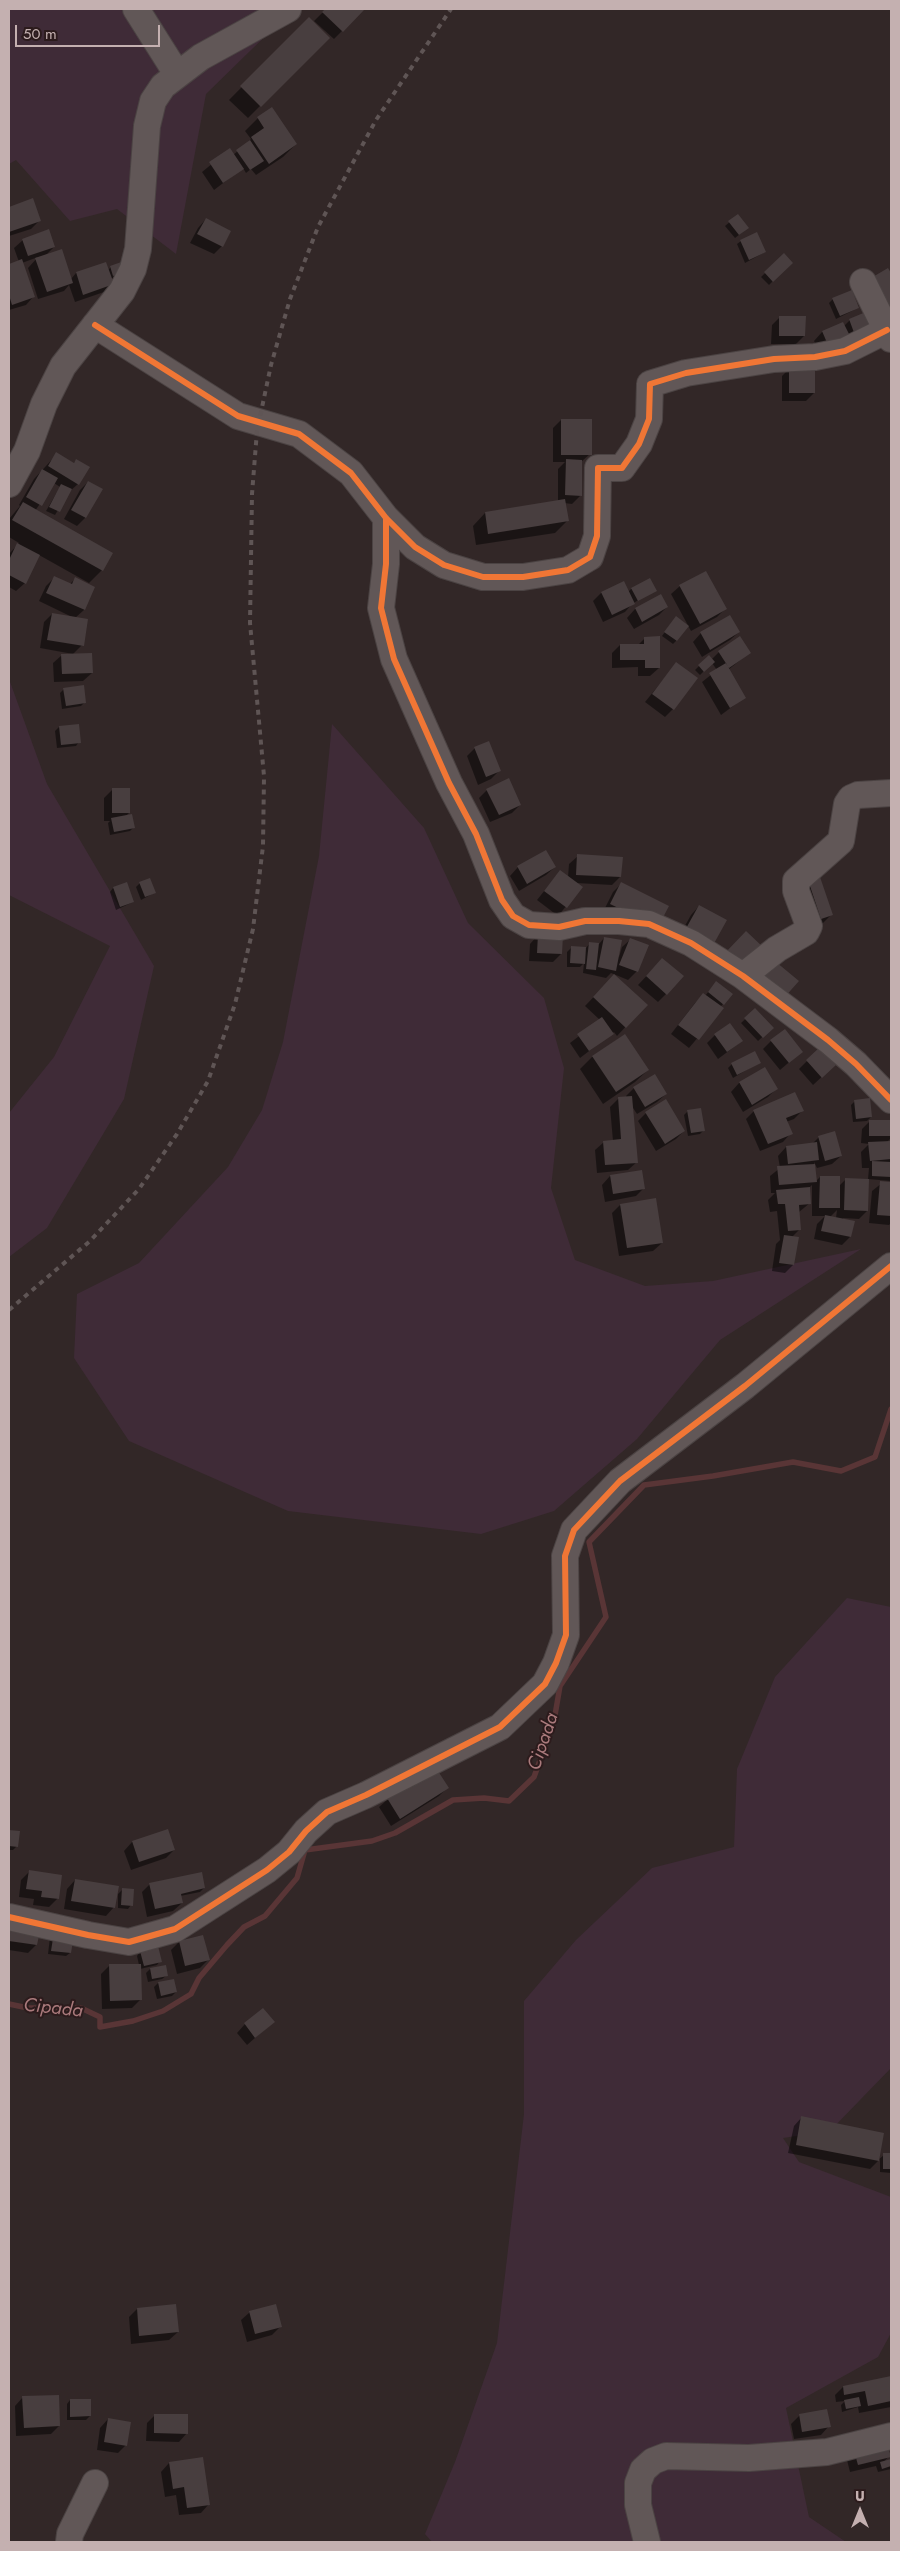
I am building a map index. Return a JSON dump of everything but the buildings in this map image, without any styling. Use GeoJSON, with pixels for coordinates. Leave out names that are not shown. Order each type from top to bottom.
{"type":"FeatureCollection","features":[{"type":"Feature","properties":{"kind":"street"},"geometry":{"type":"LineString","coordinates":[[136,9],[177,74]]}},
{"type":"Feature","properties":{"kind":"street"},"geometry":{"type":"LineString","coordinates":[[9,484],[27,452],[41,411],[63,366],[122,291],[133,269],[138,248],[147,126],[152,101],[163,86],[201,57],[288,9]]}},
{"type":"Feature","properties":{"kind":"street"},"geometry":{"type":"LineString","coordinates":[[95,325],[238,416],[299,434],[351,473],[386,518],[415,547],[444,565],[483,577],[523,577],[568,570],[590,557],[595,546],[598,468],[622,468],[639,444],[649,419],[650,384],[686,373],[774,359],[815,357],[845,352],[889,334],[863,282]]}},
{"type":"Feature","properties":{"kind":"street"},"geometry":{"type":"LineString","coordinates":[[386,518],[386,564],[381,608],[394,659],[449,783],[476,834],[502,900],[513,916],[529,925],[559,927],[586,921],[649,924],[691,943],[743,976],[842,1052],[891,1100]]}},
{"type":"Feature","properties":{"kind":"street"},"geometry":{"type":"LineString","coordinates":[[743,976],[777,949],[806,932],[809,926],[796,891],[796,881],[841,841],[847,804],[858,795],[891,793]]}},
{"type":"Feature","properties":{"kind":"street"},"geometry":{"type":"LineString","coordinates":[[9,1917],[88,1935],[129,1942],[175,1929],[267,1870],[289,1852],[306,1831],[327,1812],[366,1796],[500,1726],[545,1684],[556,1663],[566,1635],[565,1556],[574,1530],[620,1481],[745,1386],[891,1266]]}},
{"type":"Feature","properties":{"kind":"street"},"geometry":{"type":"LineString","coordinates":[[647,2542],[638,2505],[638,2484],[643,2470],[653,2461],[666,2456],[749,2458],[828,2452],[891,2436]]}},
{"type":"Feature","properties":{"kind":"street"},"geometry":{"type":"LineString","coordinates":[[69,2542],[70,2534],[95,2483]]}},
{"type":"Feature","properties":{"kind":"shaded area"},"geometry":{"type":"Polygon","coordinates":[[[9,9],[293,9],[206,94],[176,254],[117,209],[70,221],[16,160],[9,164],[9,9]]]}},
{"type":"Feature","properties":{"kind":"shaded area"},"geometry":{"type":"Polygon","coordinates":[[[9,679],[47,784],[154,966],[124,1099],[47,1228],[9,1257],[9,1113],[54,1057],[110,946],[9,895],[9,679]]]}},
{"type":"Feature","properties":{"kind":"shaded area"},"geometry":{"type":"Polygon","coordinates":[[[332,724],[424,828],[468,923],[544,998],[564,1068],[551,1188],[575,1260],[645,1286],[713,1281],[861,1249],[720,1340],[637,1439],[554,1511],[481,1534],[288,1511],[129,1441],[74,1358],[77,1294],[139,1263],[228,1167],[262,1110],[283,1042],[319,856],[332,724]]]}},
{"type":"Feature","properties":{"kind":"shaded area"},"geometry":{"type":"Polygon","coordinates":[[[847,1598],[891,1607],[891,2068],[830,2131],[783,2138],[799,2162],[891,2197],[891,2333],[878,2357],[786,2408],[809,2517],[846,2542],[432,2542],[425,2534],[455,2462],[497,2343],[524,2114],[524,2001],[576,1940],[652,1868],[734,1847],[737,1769],[775,1677],[847,1598]]]}},
{"type":"Feature","properties":{"kind":"waterway","name":"Cipada"},"geometry":{"type":"LineString","coordinates":[[9,2004],[28,2008],[81,2008],[100,2017],[100,2027],[133,2021],[163,2011],[191,1994],[199,1978],[244,1927],[265,1916],[297,1878],[305,1850],[372,1841],[395,1833],[453,1800],[484,1798],[509,1801],[534,1777],[554,1721],[560,1686],[606,1617],[589,1542],[644,1485],[713,1476],[793,1462],[841,1471],[875,1457],[891,1409]]}},
{"type":"Feature","properties":{"kind":"railway"},"geometry":{"type":"LineString","coordinates":[[9,1310],[90,1241],[139,1189],[177,1134],[208,1081],[235,1004],[253,929],[263,846],[264,776],[250,623],[252,494],[257,431],[271,365],[290,299],[318,227],[376,120],[451,9]]}},
{"type":"Feature","properties":{"kind":"cycle path"},"geometry":{"type":"LineString","coordinates":[[95,325],[238,416],[299,434],[351,473],[386,518],[415,547],[444,565],[483,577],[523,577],[568,570],[590,557],[597,536],[598,468],[622,468],[639,444],[649,419],[650,384],[686,373],[774,359],[815,357],[845,351],[887,330]]}},
{"type":"Feature","properties":{"kind":"cycle path"},"geometry":{"type":"LineString","coordinates":[[386,518],[386,564],[381,608],[394,659],[449,783],[476,834],[502,900],[513,916],[529,925],[559,927],[585,921],[619,921],[649,924],[691,943],[743,976],[828,1040],[856,1064],[891,1100]]}},
{"type":"Feature","properties":{"kind":"cycle path"},"geometry":{"type":"LineString","coordinates":[[9,1917],[88,1935],[129,1942],[175,1929],[267,1870],[289,1852],[306,1831],[327,1812],[366,1795],[500,1727],[545,1684],[556,1663],[566,1635],[565,1556],[574,1530],[620,1481],[745,1386],[891,1266]]}}]}
